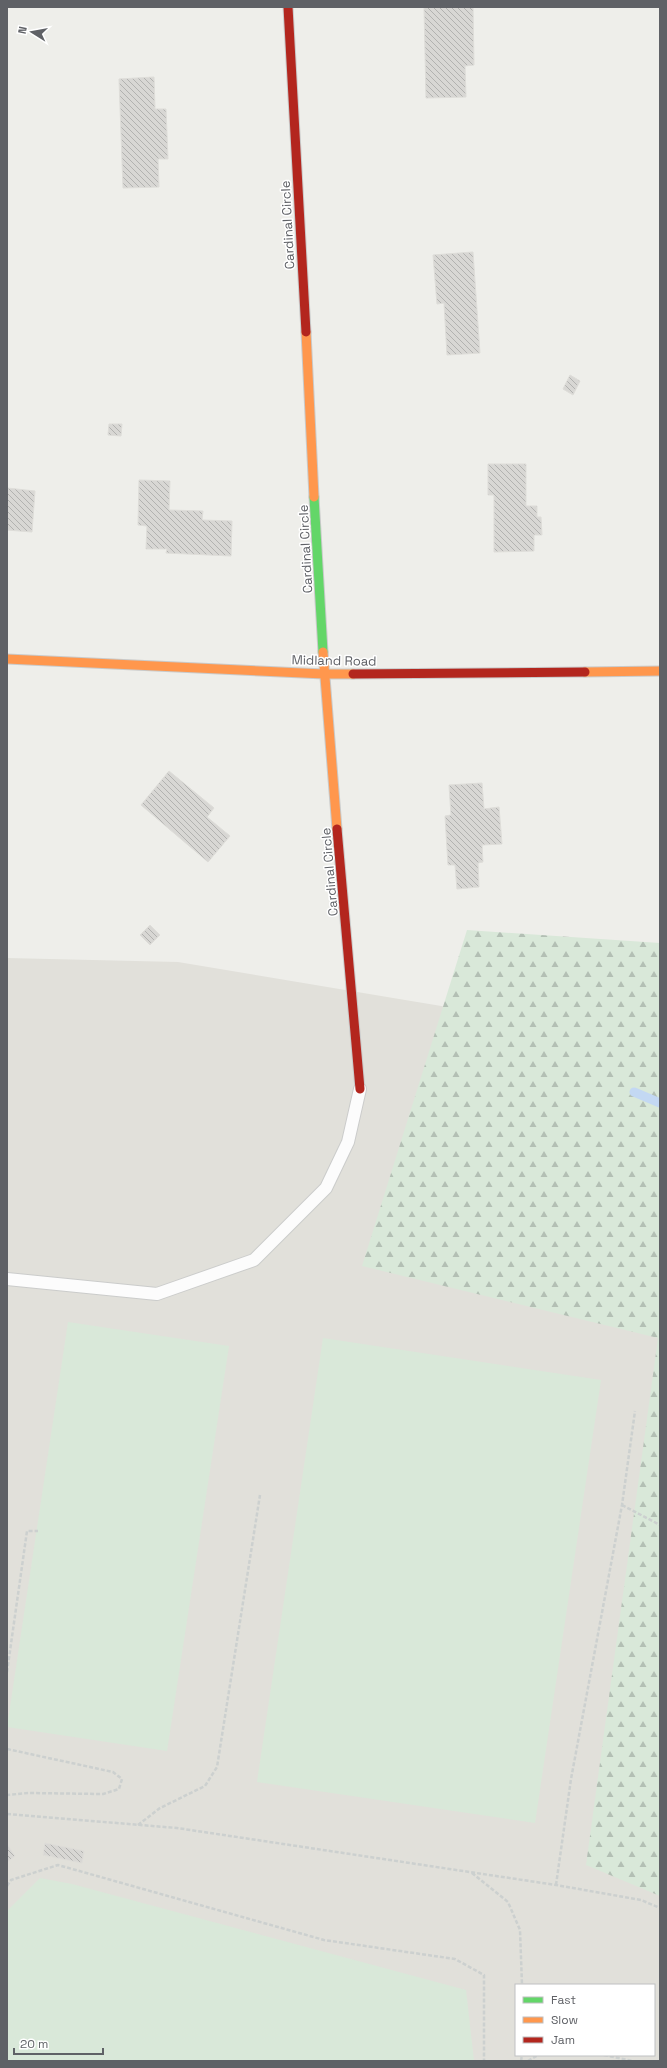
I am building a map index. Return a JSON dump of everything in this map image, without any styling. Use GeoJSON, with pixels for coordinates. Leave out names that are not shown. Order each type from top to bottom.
{"type":"FeatureCollection","features":[{"type":"Feature","properties":{"kind":"street","name":"Cardinal Circle"},"geometry":{"type":"LineString","coordinates":[[288,7],[324,674],[360,1089]]}},
{"type":"Feature","properties":{"kind":"street","name":"Midland Road"},"geometry":{"type":"LineString","coordinates":[[7,659],[324,674],[660,671]]}},
{"type":"Feature","properties":{"kind":"lane"},"geometry":{"type":"LineString","coordinates":[[7,1279],[157,1294],[254,1260],[326,1188],[348,1142],[360,1089]]}},
{"type":"Feature","properties":{"kind":"path"},"geometry":{"type":"LineString","coordinates":[[556,1886],[571,1780],[622,1505],[635,1411]]}},
{"type":"Feature","properties":{"kind":"path"},"geometry":{"type":"LineString","coordinates":[[138,1825],[160,1808],[205,1786],[217,1767],[260,1495]]}},
{"type":"Feature","properties":{"kind":"path"},"geometry":{"type":"LineString","coordinates":[[622,1505],[660,1525]]}},
{"type":"Feature","properties":{"kind":"path"},"geometry":{"type":"LineString","coordinates":[[7,1672],[27,1531],[38,1531]]}},
{"type":"Feature","properties":{"kind":"path"},"geometry":{"type":"LineString","coordinates":[[7,1749],[113,1772],[122,1779],[119,1789],[103,1794],[28,1793],[7,1796]]}},
{"type":"Feature","properties":{"kind":"path"},"geometry":{"type":"LineString","coordinates":[[7,1814],[177,1828],[641,1900],[660,1908]]}},
{"type":"Feature","properties":{"kind":"path"},"geometry":{"type":"LineString","coordinates":[[7,1886],[11,1880],[58,1865],[324,1940],[455,1960],[484,1975],[484,2061]]}},
{"type":"Feature","properties":{"kind":"path"},"geometry":{"type":"LineString","coordinates":[[471,1873],[508,1902],[520,1930],[522,1984]]}},
{"type":"Feature","properties":{"kind":"path"},"geometry":{"type":"LineString","coordinates":[[609,2056],[633,2061]]}},
{"type":"Feature","properties":{"kind":"shaded area"},"geometry":{"type":"Polygon","coordinates":[[[7,958],[178,962],[543,1023],[660,1093],[660,2061],[7,2061],[7,958]]]}},
{"type":"Feature","properties":{"kind":"green space"},"geometry":{"type":"Polygon","coordinates":[[[467,930],[660,943],[660,1896],[586,1865],[658,1338],[362,1266],[467,930]]]}},
{"type":"Feature","properties":{"kind":"green space"},"geometry":{"type":"Polygon","coordinates":[[[68,1322],[229,1346],[167,1751],[7,1727],[68,1322]]]}},
{"type":"Feature","properties":{"kind":"green space"},"geometry":{"type":"Polygon","coordinates":[[[323,1338],[601,1380],[535,1823],[257,1782],[323,1338]]]}},
{"type":"Feature","properties":{"kind":"green space"},"geometry":{"type":"Polygon","coordinates":[[[40,1878],[72,1884],[466,1990],[474,2061],[7,2061],[8,1910],[40,1878]]]}},
{"type":"Feature","properties":{"kind":"building"},"geometry":{"type":"Polygon","coordinates":[[[424,7],[473,7],[474,65],[465,66],[466,97],[426,98],[424,7]]]}},
{"type":"Feature","properties":{"kind":"building"},"geometry":{"type":"Polygon","coordinates":[[[154,77],[155,109],[166,109],[168,159],[158,159],[159,187],[123,188],[119,79],[154,77]]]}},
{"type":"Feature","properties":{"kind":"building"},"geometry":{"type":"Polygon","coordinates":[[[473,252],[480,353],[447,355],[444,303],[437,304],[433,255],[473,252]]]}},
{"type":"Feature","properties":{"kind":"building"},"geometry":{"type":"Polygon","coordinates":[[[570,375],[580,381],[573,395],[563,389],[570,375]]]}},
{"type":"Feature","properties":{"kind":"building"},"geometry":{"type":"Polygon","coordinates":[[[109,424],[122,424],[121,436],[108,435],[109,424]]]}},
{"type":"Feature","properties":{"kind":"building"},"geometry":{"type":"Polygon","coordinates":[[[488,464],[526,464],[526,506],[537,506],[537,517],[541,517],[542,535],[534,535],[534,551],[494,552],[494,495],[488,495],[488,464]]]}},
{"type":"Feature","properties":{"kind":"building"},"geometry":{"type":"Polygon","coordinates":[[[139,480],[170,481],[169,510],[203,511],[202,520],[232,521],[231,556],[166,553],[167,549],[146,549],[147,526],[138,525],[139,480]]]}},
{"type":"Feature","properties":{"kind":"building"},"geometry":{"type":"Polygon","coordinates":[[[7,488],[35,491],[32,532],[7,530],[7,488]]]}},
{"type":"Feature","properties":{"kind":"building"},"geometry":{"type":"Polygon","coordinates":[[[169,771],[214,808],[207,817],[230,836],[208,862],[141,805],[169,771]]]}},
{"type":"Feature","properties":{"kind":"building"},"geometry":{"type":"Polygon","coordinates":[[[482,783],[484,809],[499,807],[502,844],[482,845],[483,862],[478,863],[479,887],[457,889],[455,865],[448,865],[445,816],[451,815],[449,785],[482,783]]]}},
{"type":"Feature","properties":{"kind":"building"},"geometry":{"type":"Polygon","coordinates":[[[150,925],[160,935],[150,945],[140,935],[150,925]]]}},
{"type":"Feature","properties":{"kind":"building"},"geometry":{"type":"Polygon","coordinates":[[[45,1843],[84,1851],[82,1863],[43,1855],[45,1843]]]}},
{"type":"Feature","properties":{"kind":"building"},"geometry":{"type":"Polygon","coordinates":[[[7,1844],[15,1856],[7,1862],[7,1844]]]}},
{"type":"Feature","properties":{"kind":"waterway"},"geometry":{"type":"LineString","coordinates":[[634,1092],[660,1103]]}},
{"type":"Feature","properties":{"kind":"traffic: fast"},"geometry":{"type":"LineString","coordinates":[[314,497],[323,652]]}},
{"type":"Feature","properties":{"kind":"traffic: slow"},"geometry":{"type":"LineString","coordinates":[[306,332],[314,497]]}},
{"type":"Feature","properties":{"kind":"traffic: slow"},"geometry":{"type":"LineString","coordinates":[[323,652],[337,829]]}},
{"type":"Feature","properties":{"kind":"traffic: slow"},"geometry":{"type":"LineString","coordinates":[[7,659],[324,674],[353,674]]}},
{"type":"Feature","properties":{"kind":"traffic: slow"},"geometry":{"type":"LineString","coordinates":[[585,672],[660,671]]}},
{"type":"Feature","properties":{"kind":"traffic: jam"},"geometry":{"type":"LineString","coordinates":[[288,7],[306,332]]}},
{"type":"Feature","properties":{"kind":"traffic: jam"},"geometry":{"type":"LineString","coordinates":[[353,674],[585,672]]}},
{"type":"Feature","properties":{"kind":"traffic: jam"},"geometry":{"type":"LineString","coordinates":[[337,829],[360,1089]]}}]}
